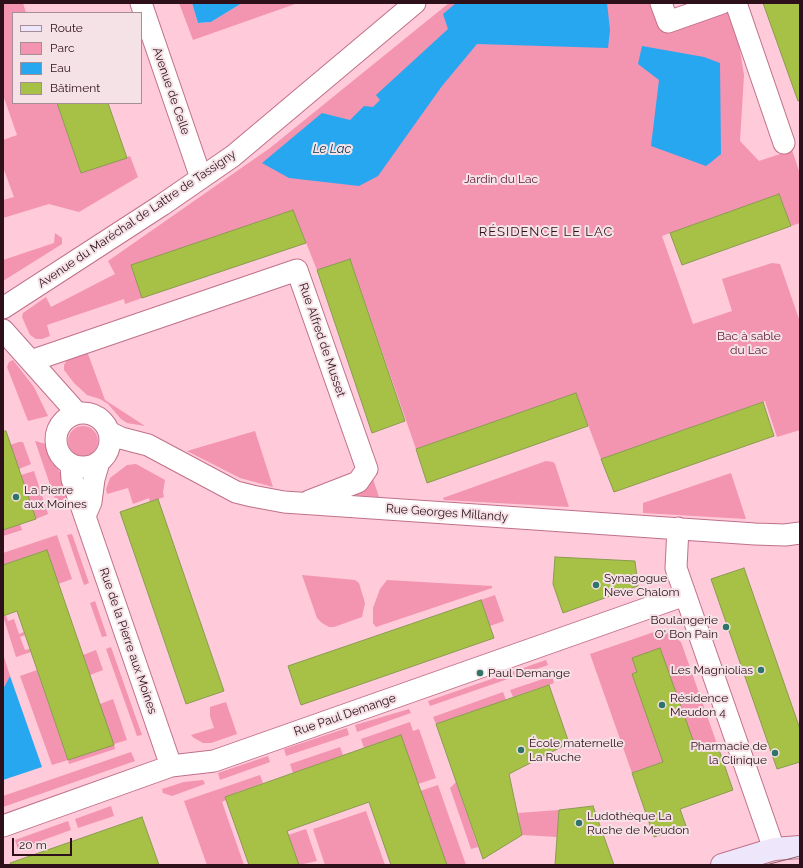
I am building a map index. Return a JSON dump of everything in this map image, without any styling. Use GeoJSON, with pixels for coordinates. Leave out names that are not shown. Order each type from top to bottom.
{"type":"FeatureCollection","features":[{"type":"Feature","properties":{"kind":"street","name":"Avenue de Celle"},"geometry":{"type":"LineString","coordinates":[[141,3],[201,178]]}},
{"type":"Feature","properties":{"kind":"street","name":"Avenue du Maréchal de Lattre de Tassigny"},"geometry":{"type":"LineString","coordinates":[[3,308],[233,156],[415,3]]}},
{"type":"Feature","properties":{"kind":"street"},"geometry":{"type":"LineString","coordinates":[[661,3],[668,22],[722,3]]}},
{"type":"Feature","properties":{"kind":"street"},"geometry":{"type":"LineString","coordinates":[[736,3],[784,143]]}},
{"type":"Feature","properties":{"kind":"street","name":"Rue Alfred de Musset"},"geometry":{"type":"LineString","coordinates":[[31,362],[297,270],[367,469],[358,482],[303,504]]}},
{"type":"Feature","properties":{"kind":"street"},"geometry":{"type":"LineString","coordinates":[[3,330],[77,413]]}},
{"type":"Feature","properties":{"kind":"street"},"geometry":{"type":"LineString","coordinates":[[85,516],[91,502],[94,479],[99,462],[109,448],[109,432],[103,421],[93,414],[77,413],[69,416],[62,422],[57,430],[55,439],[56,448],[60,456],[71,466],[92,466],[99,462]]}},
{"type":"Feature","properties":{"kind":"street","name":"Rue Georges Millandy"},"geometry":{"type":"LineString","coordinates":[[109,432],[121,438],[148,445],[236,492],[303,504],[756,534],[785,535],[800,533]]}},
{"type":"Feature","properties":{"kind":"street","name":"Rue de la Pierre aux Moines"},"geometry":{"type":"LineString","coordinates":[[71,466],[72,479],[171,766]]}},
{"type":"Feature","properties":{"kind":"street"},"geometry":{"type":"LineString","coordinates":[[678,528],[676,568],[774,849]]}},
{"type":"Feature","properties":{"kind":"street","name":"Rue Paul Demange"},"geometry":{"type":"LineString","coordinates":[[3,826],[171,766],[214,761],[685,595]]}},
{"type":"Feature","properties":{"kind":"street"},"geometry":{"type":"LineString","coordinates":[[722,865],[774,849],[800,847]]}},
{"type":"Feature","properties":{"kind":"green space"},"geometry":{"type":"Polygon","coordinates":[[[3,3],[23,3],[26,12],[12,12],[12,104],[57,104],[81,173],[130,156],[138,177],[79,212],[49,204],[3,218],[3,200],[14,197],[3,167],[3,140],[17,135],[3,95],[3,3]]]}},
{"type":"Feature","properties":{"kind":"green space"},"geometry":{"type":"Polygon","coordinates":[[[179,3],[192,3],[198,23],[211,22],[242,3],[298,3],[193,40],[179,3]]]}},
{"type":"Feature","properties":{"kind":"green space","name":"Jardin du Lac"},"geometry":{"type":"Polygon","coordinates":[[[449,3],[652,3],[661,31],[730,7],[735,20],[744,75],[740,141],[759,161],[792,150],[800,174],[800,223],[791,226],[779,194],[662,236],[693,324],[732,311],[722,279],[772,263],[780,264],[800,322],[800,430],[777,437],[765,401],[601,459],[576,393],[416,449],[350,259],[317,270],[293,210],[132,265],[142,298],[125,304],[124,299],[47,325],[50,336],[42,339],[36,339],[30,335],[22,317],[23,313],[46,297],[51,307],[115,274],[108,261],[270,148],[449,3]]]}},
{"type":"Feature","properties":{"kind":"green space"},"geometry":{"type":"Polygon","coordinates":[[[55,233],[62,238],[62,244],[3,281],[3,260],[54,243],[55,233]]]}},
{"type":"Feature","properties":{"kind":"green space"},"geometry":{"type":"Polygon","coordinates":[[[85,353],[88,354],[105,400],[145,426],[127,423],[121,419],[108,404],[100,399],[87,395],[74,383],[64,370],[64,365],[67,360],[85,353]]]}},
{"type":"Feature","properties":{"kind":"green space"},"geometry":{"type":"Polygon","coordinates":[[[13,360],[34,387],[48,416],[28,421],[7,367],[9,362],[13,360]]]}},
{"type":"Feature","properties":{"kind":"green space"},"geometry":{"type":"Polygon","coordinates":[[[83,426],[94,430],[98,441],[94,452],[83,456],[72,452],[68,441],[72,430],[83,426]]]}},
{"type":"Feature","properties":{"kind":"green space"},"geometry":{"type":"Polygon","coordinates":[[[255,431],[273,487],[240,478],[187,451],[255,431]]]}},
{"type":"Feature","properties":{"kind":"green space"},"geometry":{"type":"Polygon","coordinates":[[[35,441],[46,444],[48,455],[61,474],[69,498],[56,502],[35,441]]]}},
{"type":"Feature","properties":{"kind":"green space"},"geometry":{"type":"Polygon","coordinates":[[[23,442],[31,464],[19,469],[10,445],[23,442]]]}},
{"type":"Feature","properties":{"kind":"green space"},"geometry":{"type":"Polygon","coordinates":[[[546,461],[553,462],[555,464],[569,507],[444,500],[443,498],[546,461]]]}},
{"type":"Feature","properties":{"kind":"green space"},"geometry":{"type":"Polygon","coordinates":[[[136,464],[165,480],[163,492],[164,497],[150,502],[149,498],[133,504],[128,488],[107,494],[106,489],[110,478],[127,465],[136,464]]]}},
{"type":"Feature","properties":{"kind":"green space"},"geometry":{"type":"Polygon","coordinates":[[[34,471],[48,514],[36,519],[21,475],[34,471]]]}},
{"type":"Feature","properties":{"kind":"green space"},"geometry":{"type":"Polygon","coordinates":[[[731,473],[746,519],[643,513],[643,503],[731,473]]]}},
{"type":"Feature","properties":{"kind":"green space"},"geometry":{"type":"Polygon","coordinates":[[[373,479],[379,497],[348,495],[368,484],[373,479]]]}},
{"type":"Feature","properties":{"kind":"green space"},"geometry":{"type":"Polygon","coordinates":[[[20,524],[22,530],[3,536],[3,530],[20,524]]]}},
{"type":"Feature","properties":{"kind":"green space"},"geometry":{"type":"Polygon","coordinates":[[[72,534],[89,583],[84,585],[67,535],[72,534]]]}},
{"type":"Feature","properties":{"kind":"green space"},"geometry":{"type":"Polygon","coordinates":[[[57,535],[72,579],[58,584],[46,550],[3,565],[3,553],[57,535]]]}},
{"type":"Feature","properties":{"kind":"green space"},"geometry":{"type":"Polygon","coordinates":[[[302,575],[355,580],[359,583],[365,603],[362,617],[334,627],[329,627],[322,623],[317,618],[302,575]]]}},
{"type":"Feature","properties":{"kind":"green space"},"geometry":{"type":"Polygon","coordinates":[[[387,580],[492,586],[492,588],[376,627],[373,623],[373,608],[380,589],[387,580]]]}},
{"type":"Feature","properties":{"kind":"green space"},"geometry":{"type":"Polygon","coordinates":[[[495,595],[504,621],[490,626],[481,600],[495,595]]]}},
{"type":"Feature","properties":{"kind":"green space"},"geometry":{"type":"Polygon","coordinates":[[[95,601],[107,636],[102,637],[90,603],[95,601]]]}},
{"type":"Feature","properties":{"kind":"green space"},"geometry":{"type":"Polygon","coordinates":[[[3,616],[6,616],[8,621],[14,619],[19,634],[24,632],[25,635],[20,637],[25,650],[30,649],[31,652],[16,657],[3,616]]]}},
{"type":"Feature","properties":{"kind":"green space"},"geometry":{"type":"Polygon","coordinates":[[[657,631],[671,634],[681,642],[717,744],[632,773],[590,654],[657,631]]]}},
{"type":"Feature","properties":{"kind":"green space"},"geometry":{"type":"Polygon","coordinates":[[[111,647],[142,735],[137,736],[106,649],[111,647]]]}},
{"type":"Feature","properties":{"kind":"green space"},"geometry":{"type":"Polygon","coordinates":[[[96,650],[103,670],[90,675],[83,655],[96,650]]]}},
{"type":"Feature","properties":{"kind":"green space"},"geometry":{"type":"Polygon","coordinates":[[[3,654],[10,676],[3,689],[3,654]]]}},
{"type":"Feature","properties":{"kind":"green space"},"geometry":{"type":"Polygon","coordinates":[[[546,660],[548,665],[430,706],[428,701],[546,660]]]}},
{"type":"Feature","properties":{"kind":"green space"},"geometry":{"type":"Polygon","coordinates":[[[37,670],[68,760],[52,765],[20,676],[37,670]]]}},
{"type":"Feature","properties":{"kind":"green space"},"geometry":{"type":"Polygon","coordinates":[[[552,676],[554,683],[513,697],[510,690],[552,676]]]}},
{"type":"Feature","properties":{"kind":"green space"},"geometry":{"type":"Polygon","coordinates":[[[503,692],[506,700],[436,724],[433,717],[503,692]]]}},
{"type":"Feature","properties":{"kind":"green space"},"geometry":{"type":"Polygon","coordinates":[[[113,699],[127,740],[114,744],[115,749],[69,764],[68,760],[100,704],[113,699]]]}},
{"type":"Feature","properties":{"kind":"green space"},"geometry":{"type":"Polygon","coordinates":[[[226,702],[237,734],[211,743],[203,743],[194,738],[191,735],[214,728],[210,716],[210,707],[226,702]]]}},
{"type":"Feature","properties":{"kind":"green space"},"geometry":{"type":"Polygon","coordinates":[[[409,709],[411,713],[357,732],[355,725],[409,709]]]}},
{"type":"Feature","properties":{"kind":"green space"},"geometry":{"type":"Polygon","coordinates":[[[410,722],[413,731],[419,729],[436,778],[418,784],[401,735],[364,748],[361,739],[410,722]]]}},
{"type":"Feature","properties":{"kind":"green space"},"geometry":{"type":"Polygon","coordinates":[[[347,728],[349,735],[286,756],[284,749],[347,728]]]}},
{"type":"Feature","properties":{"kind":"green space"},"geometry":{"type":"Polygon","coordinates":[[[340,747],[343,755],[293,773],[290,764],[340,747]]]}},
{"type":"Feature","properties":{"kind":"green space"},"geometry":{"type":"Polygon","coordinates":[[[131,752],[135,761],[3,807],[3,796],[131,752]]]}},
{"type":"Feature","properties":{"kind":"green space"},"geometry":{"type":"Polygon","coordinates":[[[268,756],[270,762],[220,780],[218,773],[268,756]]]}},
{"type":"Feature","properties":{"kind":"green space"},"geometry":{"type":"Polygon","coordinates":[[[260,775],[263,783],[225,797],[226,800],[222,802],[244,865],[207,865],[184,801],[260,775]]]}},
{"type":"Feature","properties":{"kind":"green space"},"geometry":{"type":"Polygon","coordinates":[[[203,780],[205,784],[172,796],[163,793],[162,789],[184,782],[203,780]]]}},
{"type":"Feature","properties":{"kind":"green space"},"geometry":{"type":"Polygon","coordinates":[[[456,782],[478,847],[471,849],[450,788],[456,782]]]}},
{"type":"Feature","properties":{"kind":"green space"},"geometry":{"type":"Polygon","coordinates":[[[438,785],[466,865],[447,865],[420,791],[438,785]]]}},
{"type":"Feature","properties":{"kind":"green space"},"geometry":{"type":"Polygon","coordinates":[[[111,806],[114,816],[78,828],[75,819],[111,806]]]}},
{"type":"Feature","properties":{"kind":"green space"},"geometry":{"type":"Polygon","coordinates":[[[559,810],[557,837],[522,835],[518,813],[559,810]]]}},
{"type":"Feature","properties":{"kind":"green space"},"geometry":{"type":"Polygon","coordinates":[[[366,811],[385,865],[325,865],[313,829],[366,811]]]}},
{"type":"Feature","properties":{"kind":"green space"},"geometry":{"type":"Polygon","coordinates":[[[68,821],[71,830],[18,849],[15,840],[68,821]]]}},
{"type":"Feature","properties":{"kind":"green space"},"geometry":{"type":"Polygon","coordinates":[[[306,829],[317,861],[299,865],[288,835],[306,829]]]}},
{"type":"Feature","properties":{"kind":"water"},"geometry":{"type":"Polygon","coordinates":[[[192,3],[242,3],[211,22],[198,23],[192,3]]]}},
{"type":"Feature","properties":{"kind":"water","name":"Le Lac"},"geometry":{"type":"Polygon","coordinates":[[[456,3],[607,3],[610,30],[608,48],[477,44],[442,86],[378,176],[359,186],[289,178],[262,163],[322,113],[350,120],[364,106],[373,107],[380,100],[376,95],[448,29],[443,14],[456,3]]]}},
{"type":"Feature","properties":{"kind":"water"},"geometry":{"type":"Polygon","coordinates":[[[642,46],[704,57],[720,63],[721,154],[706,166],[651,146],[659,80],[638,64],[642,46]]]}},
{"type":"Feature","properties":{"kind":"water"},"geometry":{"type":"Polygon","coordinates":[[[10,676],[42,767],[3,780],[3,689],[10,676]]]}},
{"type":"Feature","properties":{"kind":"building"},"geometry":{"type":"Polygon","coordinates":[[[763,3],[800,3],[800,100],[798,101],[763,3]]]}},
{"type":"Feature","properties":{"kind":"building"},"geometry":{"type":"Polygon","coordinates":[[[57,104],[108,104],[127,158],[81,173],[57,104]]]}},
{"type":"Feature","properties":{"kind":"building"},"geometry":{"type":"Polygon","coordinates":[[[779,194],[791,226],[682,265],[670,233],[779,194]]]}},
{"type":"Feature","properties":{"kind":"building"},"geometry":{"type":"Polygon","coordinates":[[[293,210],[306,243],[142,298],[131,265],[293,210]]]}},
{"type":"Feature","properties":{"kind":"building"},"geometry":{"type":"Polygon","coordinates":[[[350,259],[405,421],[372,433],[317,270],[350,259]]]}},
{"type":"Feature","properties":{"kind":"building"},"geometry":{"type":"Polygon","coordinates":[[[576,393],[588,426],[427,483],[416,449],[576,393]]]}},
{"type":"Feature","properties":{"kind":"building"},"geometry":{"type":"Polygon","coordinates":[[[763,402],[774,436],[614,492],[601,459],[763,402]]]}},
{"type":"Feature","properties":{"kind":"building","name":"La Pierre aux Moines"},"geometry":{"type":"Polygon","coordinates":[[[3,431],[6,431],[36,519],[3,530],[3,431]]]}},
{"type":"Feature","properties":{"kind":"building"},"geometry":{"type":"Polygon","coordinates":[[[158,499],[224,691],[186,704],[120,512],[158,499]]]}},
{"type":"Feature","properties":{"kind":"building"},"geometry":{"type":"Polygon","coordinates":[[[47,550],[114,745],[68,760],[17,611],[3,616],[3,565],[47,550]]]}},
{"type":"Feature","properties":{"kind":"building","name":"Synagogue Neve Chalom"},"geometry":{"type":"Polygon","coordinates":[[[555,557],[635,561],[638,586],[563,613],[553,584],[555,557]]]}},
{"type":"Feature","properties":{"kind":"building","name":"Les Magniolias"},"geometry":{"type":"Polygon","coordinates":[[[744,568],[800,729],[800,762],[777,769],[711,579],[744,568]]]}},
{"type":"Feature","properties":{"kind":"building"},"geometry":{"type":"Polygon","coordinates":[[[481,600],[494,638],[301,705],[288,666],[481,600]]]}},
{"type":"Feature","properties":{"kind":"building"},"geometry":{"type":"Polygon","coordinates":[[[660,648],[697,751],[717,744],[733,790],[680,809],[686,826],[654,837],[632,773],[663,762],[632,674],[637,672],[632,658],[660,648]]]}},
{"type":"Feature","properties":{"kind":"building","name":"École maternelle La Ruche"},"geometry":{"type":"Polygon","coordinates":[[[549,685],[569,743],[509,774],[522,835],[483,859],[436,724],[549,685]]]}},
{"type":"Feature","properties":{"kind":"building"},"geometry":{"type":"Polygon","coordinates":[[[401,735],[447,865],[391,865],[369,802],[287,831],[299,865],[249,865],[225,797],[401,735]]]}},
{"type":"Feature","properties":{"kind":"building","name":"Ludothèque La Ruche de Meudon"},"geometry":{"type":"Polygon","coordinates":[[[593,806],[614,865],[555,865],[559,810],[593,806]]]}},
{"type":"Feature","properties":{"kind":"building"},"geometry":{"type":"Polygon","coordinates":[[[142,817],[159,865],[11,865],[10,863],[142,817]]]}},
{"type":"Feature","properties":{"kind":"tram line"},"geometry":{"type":"LineString","coordinates":[[766,865],[800,856]]}},
{"type":"Feature","properties":{"kind":"place","name":"La Pierre aux Moines"},"geometry":{"type":"Point","coordinates":[16,497]}},
{"type":"Feature","properties":{"kind":"place","name":"Synagogue Neve Chalom"},"geometry":{"type":"Point","coordinates":[596,585]}},
{"type":"Feature","properties":{"kind":"place","name":"Boulangerie O' Bon Pain"},"geometry":{"type":"Point","coordinates":[726,627]}},
{"type":"Feature","properties":{"kind":"place","name":"Les Magniolias"},"geometry":{"type":"Point","coordinates":[761,670]}},
{"type":"Feature","properties":{"kind":"place","name":"Paul Demange"},"geometry":{"type":"Point","coordinates":[480,673]}},
{"type":"Feature","properties":{"kind":"place","name":"Résidence Meudon 4"},"geometry":{"type":"Point","coordinates":[662,705]}},
{"type":"Feature","properties":{"kind":"place","name":"École maternelle La Ruche"},"geometry":{"type":"Point","coordinates":[521,750]}},
{"type":"Feature","properties":{"kind":"place","name":"Pharmacie de la Clinique"},"geometry":{"type":"Point","coordinates":[775,753]}},
{"type":"Feature","properties":{"kind":"place","name":"Ludothèque La Ruche de Meudon"},"geometry":{"type":"Point","coordinates":[579,823]}},
{"type":"Feature","properties":{"kind":"district","name":"RÉSIDENCE LE LAC"},"geometry":{"type":"Point","coordinates":[546,232]}},
{"type":"Feature","properties":{"kind":"park label","name":"Bac à sable du Lac"},"geometry":{"type":"Point","coordinates":[749,343]}}]}
